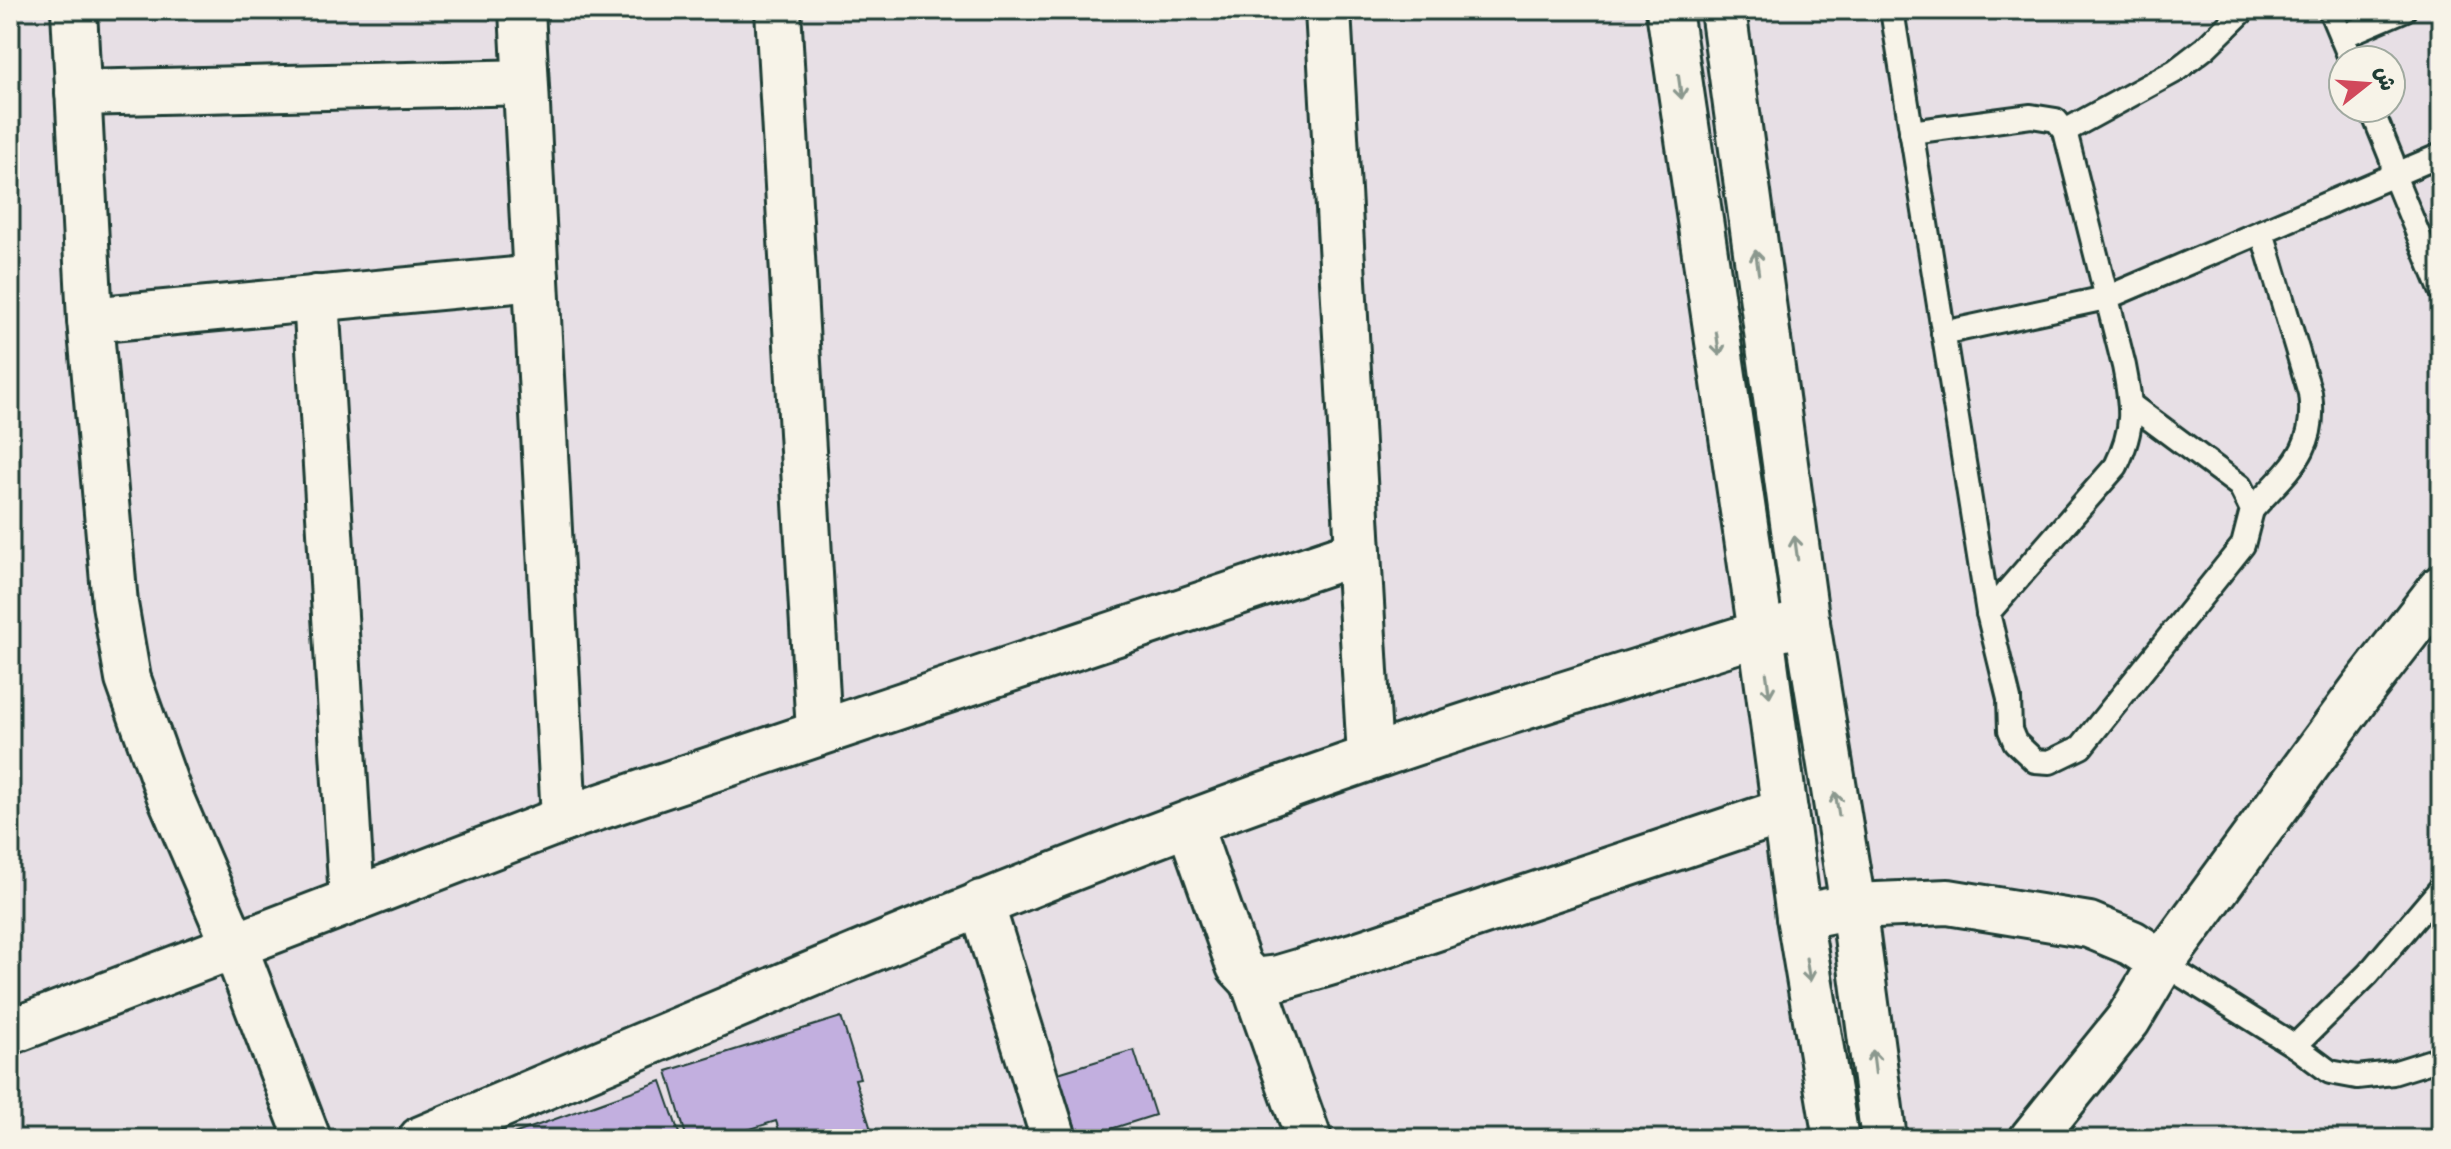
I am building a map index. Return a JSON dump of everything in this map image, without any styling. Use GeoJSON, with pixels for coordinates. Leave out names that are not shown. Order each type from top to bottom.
{"type":"FeatureCollection","features":[{"type":"Feature","properties":{"kind":"street"},"geometry":{"type":"LineString","coordinates":[[74,10],[90,320],[115,604],[128,679],[169,794],[234,945],[308,1139]]}},
{"type":"Feature","properties":{"kind":"street"},"geometry":{"type":"LineString","coordinates":[[522,10],[564,819]]}},
{"type":"Feature","properties":{"kind":"street"},"geometry":{"type":"LineString","coordinates":[[778,10],[819,732]]}},
{"type":"Feature","properties":{"kind":"street"},"geometry":{"type":"LineString","coordinates":[[1328,10],[1370,757]]}},
{"type":"Feature","properties":{"kind":"street"},"geometry":{"type":"LineString","coordinates":[[1669,10],[1761,633],[1799,917],[1836,1139]]}},
{"type":"Feature","properties":{"kind":"street"},"geometry":{"type":"LineString","coordinates":[[1723,10],[1807,623],[1853,906],[1884,1139]]}},
{"type":"Feature","properties":{"kind":"street"},"geometry":{"type":"LineString","coordinates":[[78,93],[525,82]]}},
{"type":"Feature","properties":{"kind":"street"},"geometry":{"type":"LineString","coordinates":[[90,320],[536,278]]}},
{"type":"Feature","properties":{"kind":"street"},"geometry":{"type":"LineString","coordinates":[[316,298],[352,900]]}},
{"type":"Feature","properties":{"kind":"street"},"geometry":{"type":"LineString","coordinates":[[10,1032],[564,819],[1358,552]]}},
{"type":"Feature","properties":{"kind":"street"},"geometry":{"type":"LineString","coordinates":[[2032,1139],[2128,1020],[2162,963],[2362,690],[2441,588]]}},
{"type":"Feature","properties":{"kind":"street"},"geometry":{"type":"LineString","coordinates":[[421,1139],[981,903],[1189,824],[1370,757],[1761,633],[1807,623]]}},
{"type":"Feature","properties":{"kind":"street"},"geometry":{"type":"LineString","coordinates":[[1253,981],[1278,978],[1356,955],[1785,811]]}},
{"type":"Feature","properties":{"kind":"street"},"geometry":{"type":"LineString","coordinates":[[1189,824],[1239,966],[1253,981],[1309,1139]]}},
{"type":"Feature","properties":{"kind":"street"},"geometry":{"type":"LineString","coordinates":[[1799,917],[1853,906],[1948,902],[2089,925],[2132,943],[2162,963]]}},
{"type":"Feature","properties":{"kind":"street"},"geometry":{"type":"LineString","coordinates":[[981,903],[1054,1139]]}},
{"type":"Feature","properties":{"kind":"lane"},"geometry":{"type":"LineString","coordinates":[[1892,10],[1988,613],[2009,699],[2010,730],[2024,754],[2035,761],[2050,762],[2067,755],[2081,747],[2095,731],[2243,545],[2252,510],[2305,450],[2313,415],[2310,393],[2262,232]]}},
{"type":"Feature","properties":{"kind":"lane"},"geometry":{"type":"LineString","coordinates":[[2065,131],[2175,71],[2205,48],[2244,10]]}},
{"type":"Feature","properties":{"kind":"lane"},"geometry":{"type":"LineString","coordinates":[[2330,10],[2344,44]]}},
{"type":"Feature","properties":{"kind":"lane"},"geometry":{"type":"LineString","coordinates":[[2341,37],[2404,10]]}},
{"type":"Feature","properties":{"kind":"lane"},"geometry":{"type":"LineString","coordinates":[[1911,132],[2031,116],[2056,120],[2065,131],[2131,405],[2128,440],[2116,466],[1988,613]]}},
{"type":"Feature","properties":{"kind":"lane"},"geometry":{"type":"LineString","coordinates":[[2377,124],[2392,160],[2393,173],[2441,290]]}},
{"type":"Feature","properties":{"kind":"lane"},"geometry":{"type":"LineString","coordinates":[[1943,333],[2106,298],[2441,155]]}},
{"type":"Feature","properties":{"kind":"lane"},"geometry":{"type":"LineString","coordinates":[[2131,405],[2240,486],[2252,510]]}},
{"type":"Feature","properties":{"kind":"lane"},"geometry":{"type":"LineString","coordinates":[[2295,1046],[2368,974],[2441,888]]}},
{"type":"Feature","properties":{"kind":"lane"},"geometry":{"type":"LineString","coordinates":[[2162,963],[2295,1046],[2330,1072],[2357,1077],[2393,1073],[2441,1058]]}},
{"type":"Feature","properties":{"kind":"building"},"geometry":{"type":"Polygon","coordinates":[[[841,1017],[860,1078],[855,1079],[874,1139],[782,1139],[776,1121],[718,1139],[687,1139],[667,1071],[841,1017]]]}},
{"type":"Feature","properties":{"kind":"building"},"geometry":{"type":"Polygon","coordinates":[[[1134,1050],[1155,1115],[1079,1139],[1058,1073],[1134,1050]]]}},
{"type":"Feature","properties":{"kind":"building"},"geometry":{"type":"Polygon","coordinates":[[[661,1081],[681,1139],[505,1139],[505,1137],[661,1081]]]}}]}
